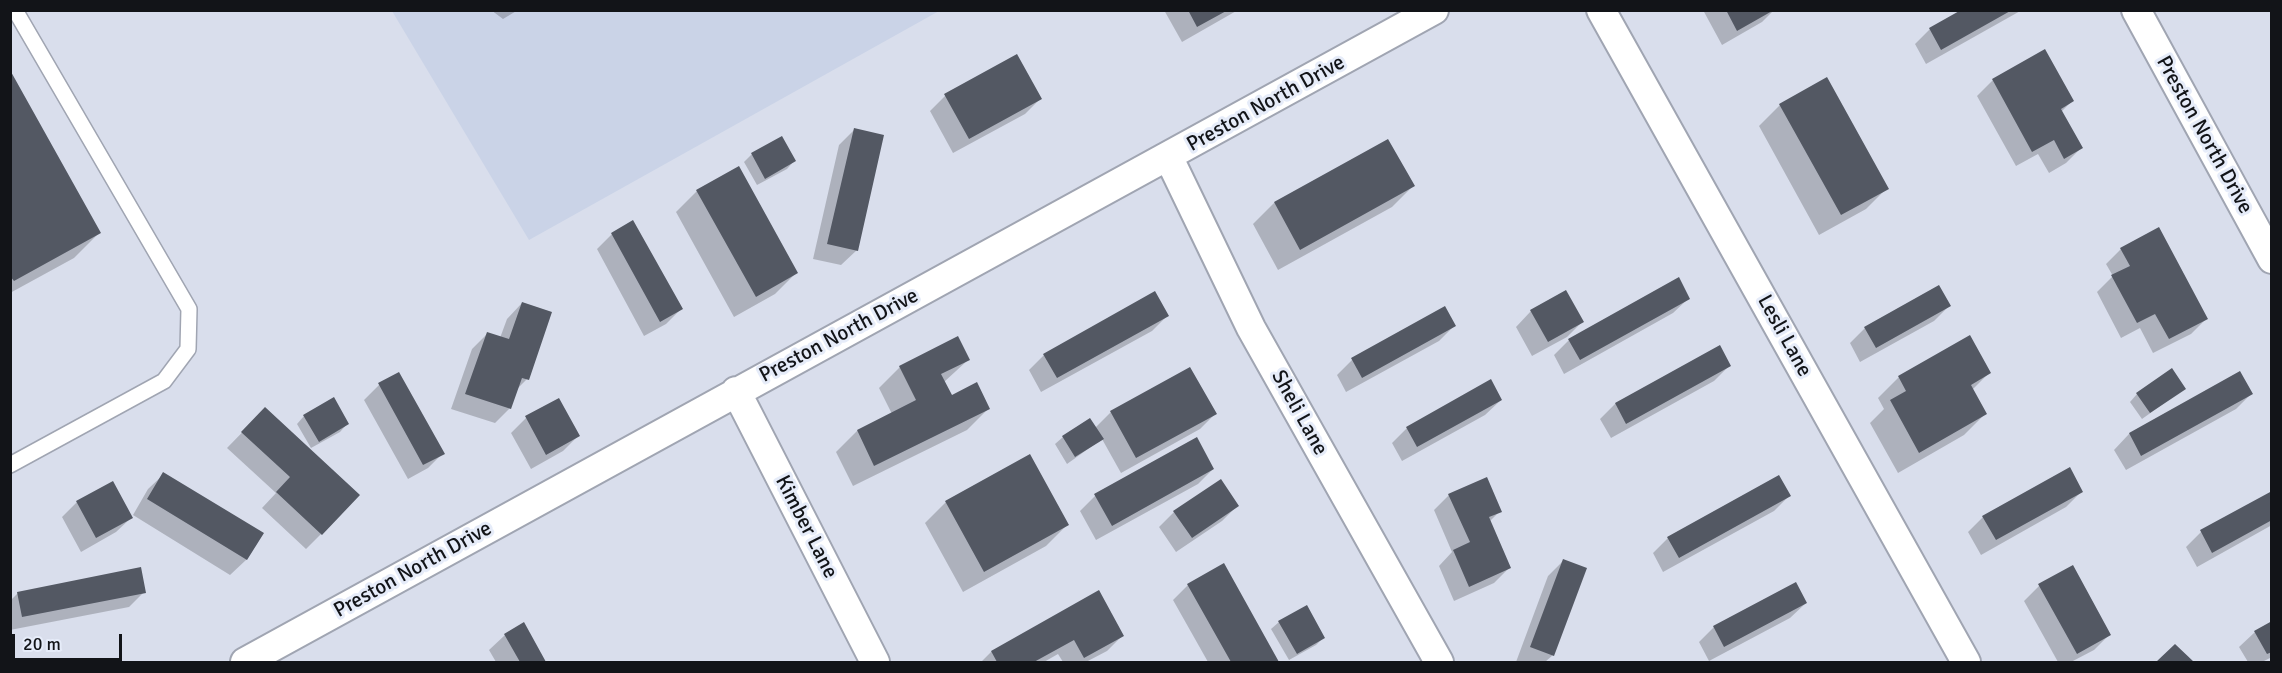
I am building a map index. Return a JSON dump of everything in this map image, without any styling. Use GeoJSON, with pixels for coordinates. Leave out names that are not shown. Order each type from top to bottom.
{"type":"FeatureCollection","features":[{"type":"Feature","properties":{"kind":"street","name":"Preston North Drive"},"geometry":{"type":"LineString","coordinates":[[245,663],[736,391],[1169,158],[1434,10]]}},
{"type":"Feature","properties":{"kind":"street","name":"Lesli Lane"},"geometry":{"type":"LineString","coordinates":[[1601,10],[1966,663]]}},
{"type":"Feature","properties":{"kind":"street","name":"Preston North Drive"},"geometry":{"type":"LineString","coordinates":[[2136,10],[2271,259]]}},
{"type":"Feature","properties":{"kind":"street","name":"Sheli Lane"},"geometry":{"type":"LineString","coordinates":[[1169,158],[1251,328],[1439,663]]}},
{"type":"Feature","properties":{"kind":"street","name":"Kimber Lane"},"geometry":{"type":"LineString","coordinates":[[736,391],[875,663]]}},
{"type":"Feature","properties":{"kind":"lane"},"geometry":{"type":"LineString","coordinates":[[10,465],[164,381],[188,349],[189,309],[15,10]]}},
{"type":"Feature","properties":{"kind":"shaded area"},"geometry":{"type":"Polygon","coordinates":[[[392,11],[939,11],[529,240],[392,11]]]}},
{"type":"Feature","properties":{"kind":"building"},"geometry":{"type":"Polygon","coordinates":[[[1188,10],[1228,10],[1197,27],[1188,10]]]}},
{"type":"Feature","properties":{"kind":"building"},"geometry":{"type":"Polygon","coordinates":[[[1726,10],[1774,10],[1737,31],[1726,10]]]}},
{"type":"Feature","properties":{"kind":"building"},"geometry":{"type":"Polygon","coordinates":[[[1961,10],[2012,10],[1941,50],[1929,28],[1961,10]]]}},
{"type":"Feature","properties":{"kind":"building"},"geometry":{"type":"Polygon","coordinates":[[[2045,49],[2074,101],[2061,109],[2083,148],[2064,159],[2054,140],[2032,152],[1992,79],[2045,49]]]}},
{"type":"Feature","properties":{"kind":"building"},"geometry":{"type":"Polygon","coordinates":[[[1017,54],[1042,99],[969,139],[944,94],[1017,54]]]}},
{"type":"Feature","properties":{"kind":"building"},"geometry":{"type":"Polygon","coordinates":[[[10,70],[101,233],[14,281],[10,276],[10,70]]]}},
{"type":"Feature","properties":{"kind":"building"},"geometry":{"type":"Polygon","coordinates":[[[1827,77],[1889,189],[1841,215],[1779,104],[1827,77]]]}},
{"type":"Feature","properties":{"kind":"building"},"geometry":{"type":"Polygon","coordinates":[[[854,128],[884,135],[858,251],[827,244],[854,128]]]}},
{"type":"Feature","properties":{"kind":"building"},"geometry":{"type":"Polygon","coordinates":[[[782,136],[796,161],[765,179],[751,153],[782,136]]]}},
{"type":"Feature","properties":{"kind":"building"},"geometry":{"type":"Polygon","coordinates":[[[1388,139],[1415,186],[1300,250],[1274,202],[1388,139]]]}},
{"type":"Feature","properties":{"kind":"building"},"geometry":{"type":"Polygon","coordinates":[[[739,166],[798,273],[756,297],[696,190],[739,166]]]}},
{"type":"Feature","properties":{"kind":"building"},"geometry":{"type":"Polygon","coordinates":[[[633,220],[683,309],[660,322],[611,233],[633,220]]]}},
{"type":"Feature","properties":{"kind":"building"},"geometry":{"type":"Polygon","coordinates":[[[2159,227],[2208,319],[2169,339],[2155,314],[2137,323],[2111,275],[2130,266],[2120,248],[2159,227]]]}},
{"type":"Feature","properties":{"kind":"building"},"geometry":{"type":"Polygon","coordinates":[[[1679,277],[1690,299],[1580,360],[1568,339],[1679,277]]]}},
{"type":"Feature","properties":{"kind":"building"},"geometry":{"type":"Polygon","coordinates":[[[1939,285],[1951,306],[1876,348],[1864,327],[1939,285]]]}},
{"type":"Feature","properties":{"kind":"building"},"geometry":{"type":"Polygon","coordinates":[[[1566,290],[1584,322],[1548,342],[1530,310],[1566,290]]]}},
{"type":"Feature","properties":{"kind":"building"},"geometry":{"type":"Polygon","coordinates":[[[1155,291],[1169,316],[1057,378],[1043,354],[1155,291]]]}},
{"type":"Feature","properties":{"kind":"building"},"geometry":{"type":"Polygon","coordinates":[[[522,302],[552,312],[529,380],[522,378],[511,409],[465,394],[487,332],[509,339],[522,302]]]}},
{"type":"Feature","properties":{"kind":"building"},"geometry":{"type":"Polygon","coordinates":[[[1445,306],[1456,326],[1362,378],[1351,358],[1445,306]]]}},
{"type":"Feature","properties":{"kind":"building"},"geometry":{"type":"Polygon","coordinates":[[[1970,335],[1991,373],[1971,385],[1987,414],[1919,453],[1890,400],[1906,391],[1898,376],[1970,335]]]}},
{"type":"Feature","properties":{"kind":"building"},"geometry":{"type":"Polygon","coordinates":[[[958,336],[970,360],[941,374],[952,395],[977,382],[990,409],[874,466],[857,430],[916,400],[899,366],[958,336]]]}},
{"type":"Feature","properties":{"kind":"building"},"geometry":{"type":"Polygon","coordinates":[[[1720,345],[1731,366],[1626,424],[1615,403],[1720,345]]]}},
{"type":"Feature","properties":{"kind":"building"},"geometry":{"type":"Polygon","coordinates":[[[1190,367],[1217,414],[1136,458],[1110,411],[1190,367]]]}},
{"type":"Feature","properties":{"kind":"building"},"geometry":{"type":"Polygon","coordinates":[[[2172,368],[2186,389],[2150,413],[2136,393],[2172,368]]]}},
{"type":"Feature","properties":{"kind":"building"},"geometry":{"type":"Polygon","coordinates":[[[2240,371],[2253,394],[2141,456],[2129,433],[2240,371]]]}},
{"type":"Feature","properties":{"kind":"building"},"geometry":{"type":"Polygon","coordinates":[[[399,372],[445,454],[423,465],[378,383],[399,372]]]}},
{"type":"Feature","properties":{"kind":"building"},"geometry":{"type":"Polygon","coordinates":[[[1491,379],[1502,400],[1417,447],[1406,427],[1491,379]]]}},
{"type":"Feature","properties":{"kind":"building"},"geometry":{"type":"Polygon","coordinates":[[[334,397],[349,424],[319,442],[303,415],[334,397]]]}},
{"type":"Feature","properties":{"kind":"building"},"geometry":{"type":"Polygon","coordinates":[[[559,398],[580,436],[546,455],[525,416],[559,398]]]}},
{"type":"Feature","properties":{"kind":"building"},"geometry":{"type":"Polygon","coordinates":[[[265,407],[360,495],[322,535],[276,492],[290,477],[241,432],[265,407]]]}},
{"type":"Feature","properties":{"kind":"building"},"geometry":{"type":"Polygon","coordinates":[[[1090,418],[1104,439],[1075,457],[1062,436],[1090,418]]]}},
{"type":"Feature","properties":{"kind":"building"},"geometry":{"type":"Polygon","coordinates":[[[1197,437],[1214,469],[1112,526],[1094,494],[1197,437]]]}},
{"type":"Feature","properties":{"kind":"building"},"geometry":{"type":"Polygon","coordinates":[[[1030,454],[1069,525],[984,572],[945,501],[1030,454]]]}},
{"type":"Feature","properties":{"kind":"building"},"geometry":{"type":"Polygon","coordinates":[[[2070,467],[2083,492],[1996,540],[1982,516],[2070,467]]]}},
{"type":"Feature","properties":{"kind":"building"},"geometry":{"type":"Polygon","coordinates":[[[163,472],[264,533],[247,560],[147,499],[163,472]]]}},
{"type":"Feature","properties":{"kind":"building"},"geometry":{"type":"Polygon","coordinates":[[[1779,475],[1791,496],[1679,558],[1667,537],[1779,475]]]}},
{"type":"Feature","properties":{"kind":"building"},"geometry":{"type":"Polygon","coordinates":[[[1487,477],[1502,512],[1489,517],[1511,568],[1469,587],[1453,550],[1470,542],[1448,494],[1487,477]]]}},
{"type":"Feature","properties":{"kind":"building"},"geometry":{"type":"Polygon","coordinates":[[[1221,479],[1239,506],[1192,538],[1173,511],[1221,479]]]}},
{"type":"Feature","properties":{"kind":"building"},"geometry":{"type":"Polygon","coordinates":[[[113,481],[133,518],[96,538],[76,501],[113,481]]]}},
{"type":"Feature","properties":{"kind":"building"},"geometry":{"type":"Polygon","coordinates":[[[2272,491],[2272,520],[2212,553],[2200,530],[2272,491]]]}},
{"type":"Feature","properties":{"kind":"building"},"geometry":{"type":"Polygon","coordinates":[[[1563,559],[1587,568],[1554,656],[1530,647],[1563,559]]]}},
{"type":"Feature","properties":{"kind":"building"},"geometry":{"type":"Polygon","coordinates":[[[1224,563],[1279,662],[1231,662],[1187,584],[1224,563]]]}},
{"type":"Feature","properties":{"kind":"building"},"geometry":{"type":"Polygon","coordinates":[[[2073,565],[2111,635],[2077,654],[2038,584],[2073,565]]]}},
{"type":"Feature","properties":{"kind":"building"},"geometry":{"type":"Polygon","coordinates":[[[141,567],[146,593],[22,617],[17,592],[141,567]]]}},
{"type":"Feature","properties":{"kind":"building"},"geometry":{"type":"Polygon","coordinates":[[[1796,582],[1807,603],[1724,647],[1713,626],[1796,582]]]}},
{"type":"Feature","properties":{"kind":"building"},"geometry":{"type":"Polygon","coordinates":[[[1099,590],[1124,636],[1084,658],[1074,640],[1034,662],[997,662],[991,651],[1099,590]]]}},
{"type":"Feature","properties":{"kind":"building"},"geometry":{"type":"Polygon","coordinates":[[[1307,605],[1325,638],[1297,654],[1278,621],[1307,605]]]}},
{"type":"Feature","properties":{"kind":"building"},"geometry":{"type":"Polygon","coordinates":[[[2272,621],[2272,652],[2267,654],[2254,631],[2272,621]]]}},
{"type":"Feature","properties":{"kind":"building"},"geometry":{"type":"Polygon","coordinates":[[[524,622],[546,662],[520,662],[504,634],[524,622]]]}},
{"type":"Feature","properties":{"kind":"building"},"geometry":{"type":"Polygon","coordinates":[[[2175,644],[2194,662],[2156,662],[2175,644]]]}}]}
